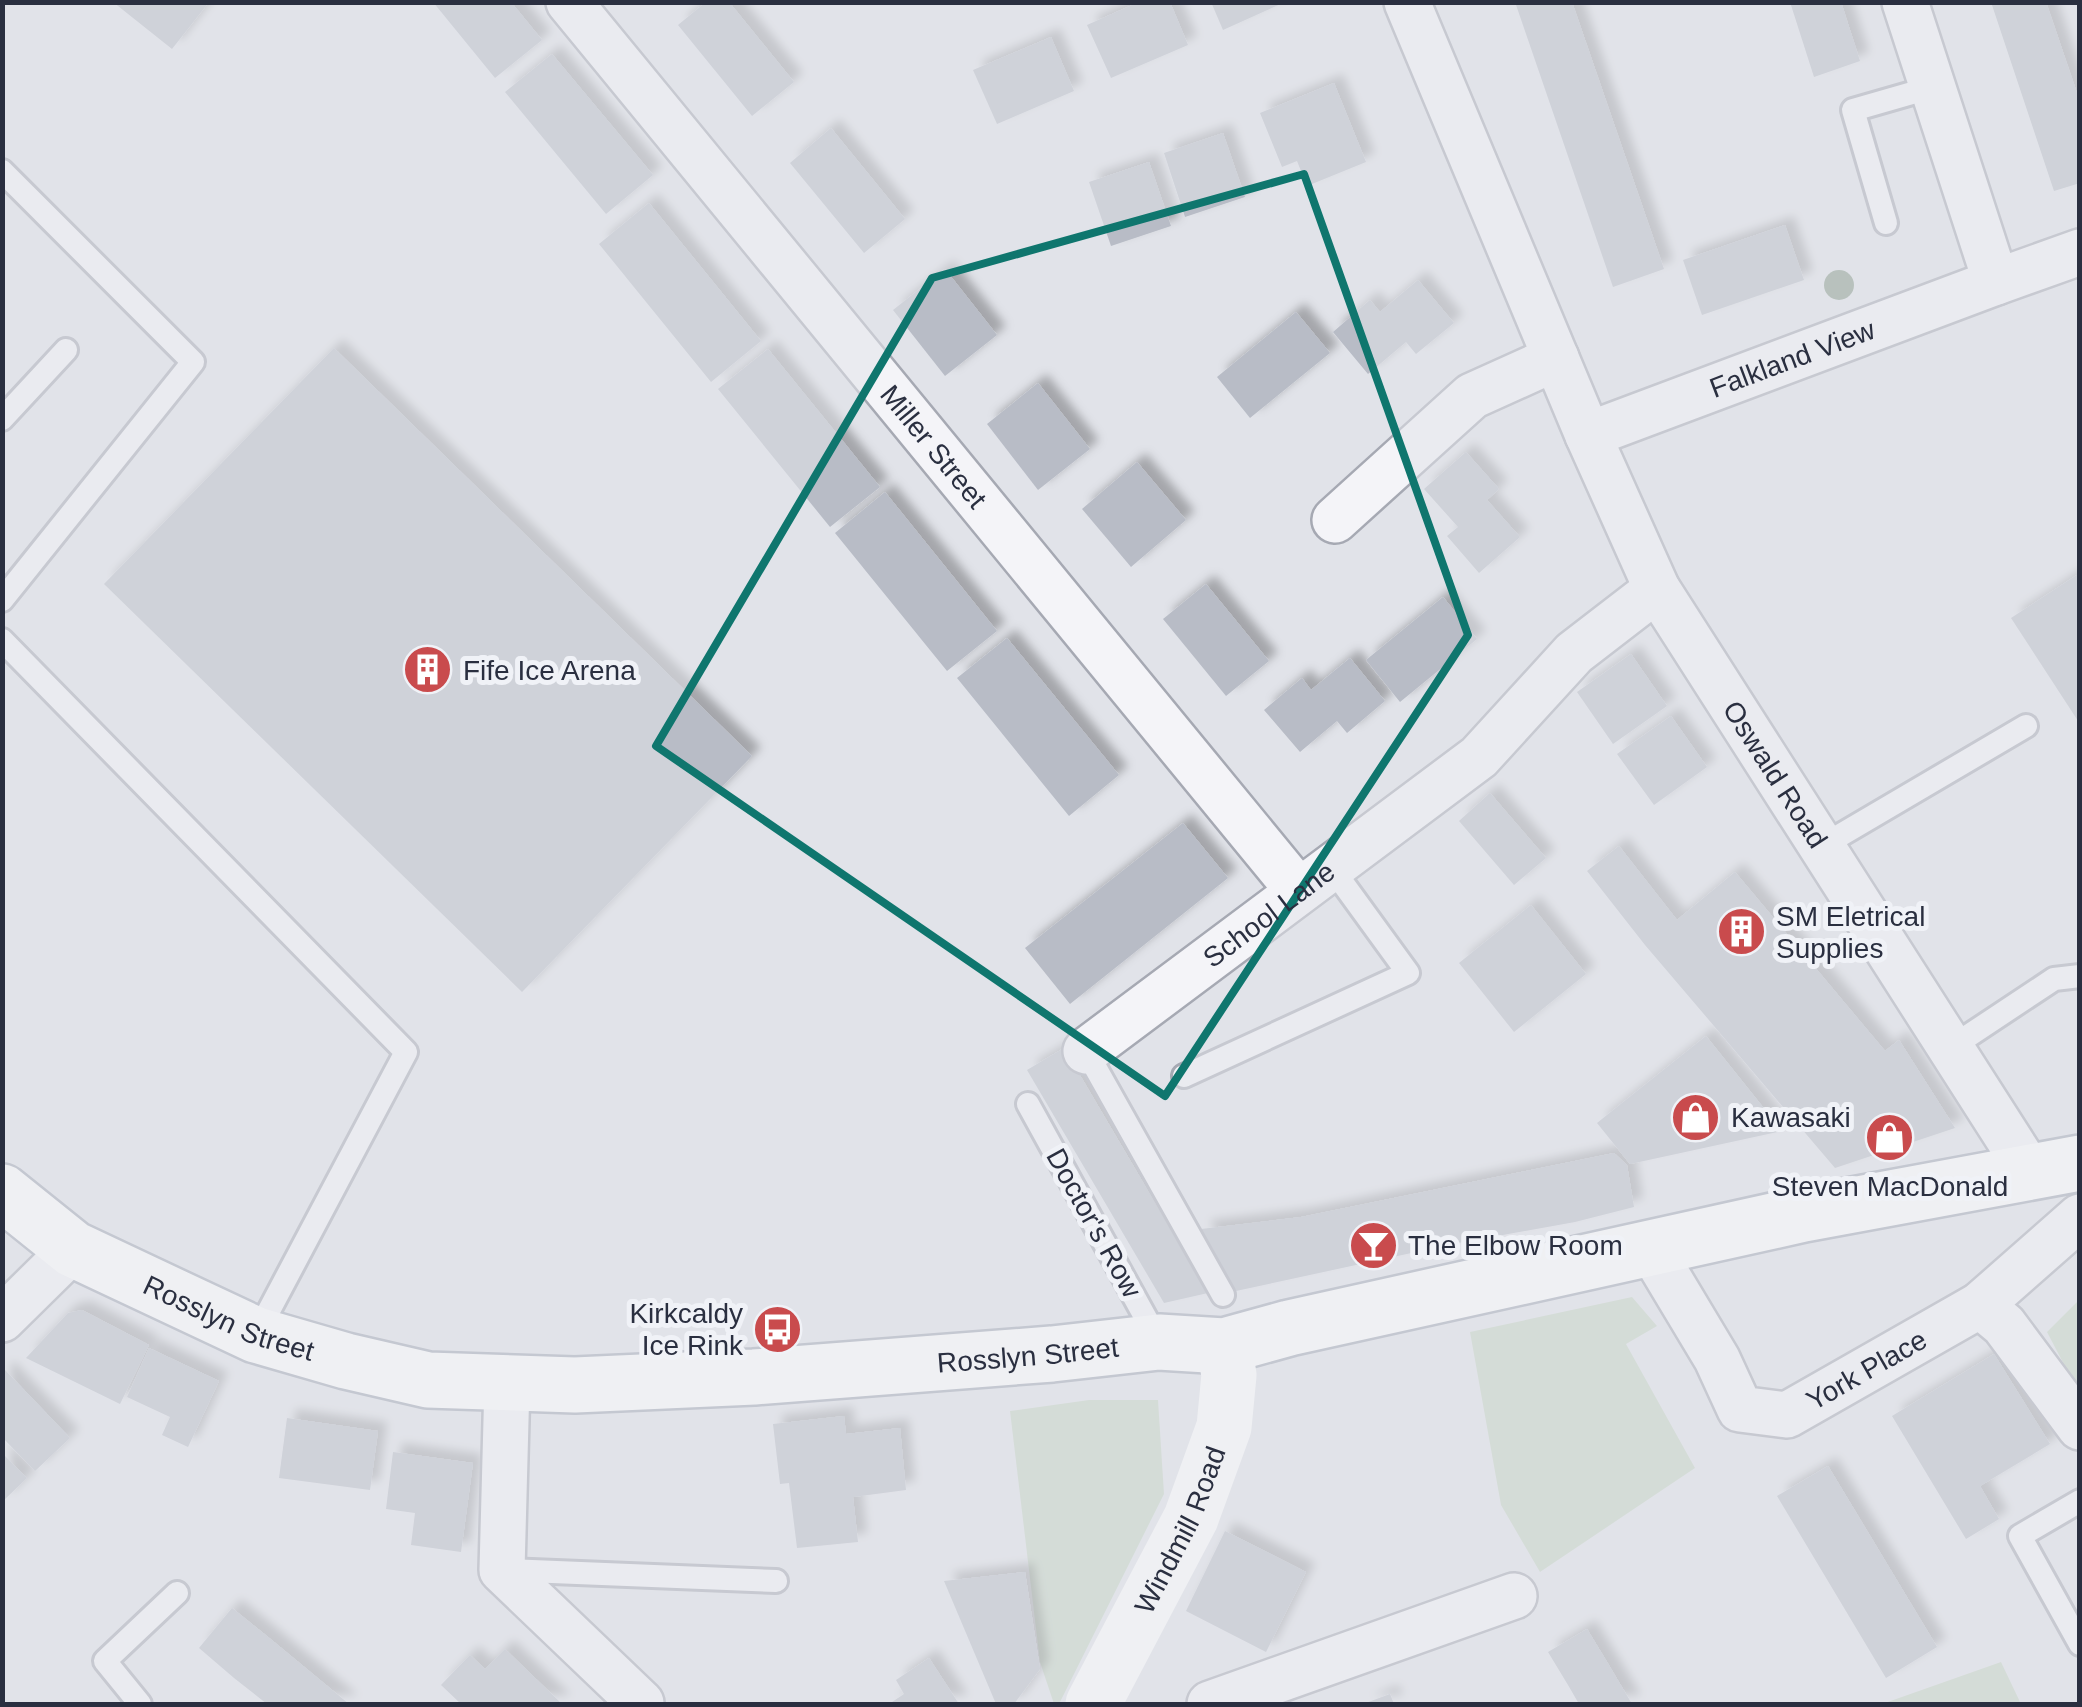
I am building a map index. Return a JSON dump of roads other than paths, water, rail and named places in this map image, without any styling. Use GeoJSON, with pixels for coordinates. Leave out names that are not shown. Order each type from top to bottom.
{"type":"FeatureCollection","features":[{"type":"Feature","properties":{"kind":"main road","name":"Rosslyn Street"},"geometry":{"type":"LineString","coordinates":[[2,1192],[72,1249],[256,1335],[428,1380],[575,1386],[1052,1354],[1159,1342],[1224,1320],[1289,1328],[1819,1211],[2055,1168]]}},
{"type":"Feature","properties":{"kind":"main road","name":"Windmill Road"},"geometry":{"type":"LineString","coordinates":[[1094,1704],[1190,1518],[1224,1427],[1229,1376],[1224,1320]]}},
{"type":"Feature","properties":{"kind":"street","name":"Miller Street"},"geometry":{"type":"LineString","coordinates":[[569,2],[1315,878]]}},
{"type":"Feature","properties":{"kind":"street","name":"Oswald Road"},"geometry":{"type":"LineString","coordinates":[[1407,2],[1657,589],[1950,1048],[2055,1168]]}},
{"type":"Feature","properties":{"kind":"street"},"geometry":{"type":"LineString","coordinates":[[1905,2],[1996,282]]}},
{"type":"Feature","properties":{"kind":"street","name":"Falkland View"},"geometry":{"type":"LineString","coordinates":[[1588,434],[2080,252]]}},
{"type":"Feature","properties":{"kind":"street"},"geometry":{"type":"LineString","coordinates":[[1335,520],[1472,396],[1556,358]]}},
{"type":"Feature","properties":{"kind":"street","name":"School Lane"},"geometry":{"type":"LineString","coordinates":[[1086,1051],[1478,757],[1574,653],[1657,589]]}},
{"type":"Feature","properties":{"kind":"street","name":"York Place"},"geometry":{"type":"LineString","coordinates":[[1651,1249],[1717,1360],[1740,1409],[1787,1415],[1980,1305],[2080,1217]]}},
{"type":"Feature","properties":{"kind":"street"},"geometry":{"type":"LineString","coordinates":[[2,1319],[72,1249]]}},
{"type":"Feature","properties":{"kind":"street"},"geometry":{"type":"LineString","coordinates":[[1980,1305],[2004,1325],[2080,1427]]}},
{"type":"Feature","properties":{"kind":"street"},"geometry":{"type":"LineString","coordinates":[[507,1383],[502,1570],[641,1703]]}},
{"type":"Feature","properties":{"kind":"street"},"geometry":{"type":"LineString","coordinates":[[1210,1704],[1514,1596]]}},
{"type":"Feature","properties":{"kind":"lane"},"geometry":{"type":"LineString","coordinates":[[1886,223],[1853,110],[1933,87]]}},
{"type":"Feature","properties":{"kind":"lane"},"geometry":{"type":"LineString","coordinates":[[2,172],[193,362],[2,600]]}},
{"type":"Feature","properties":{"kind":"lane"},"geometry":{"type":"LineString","coordinates":[[2,420],[66,350]]}},
{"type":"Feature","properties":{"kind":"lane"},"geometry":{"type":"LineString","coordinates":[[2,640],[406,1052],[256,1335]]}},
{"type":"Feature","properties":{"kind":"lane"},"geometry":{"type":"LineString","coordinates":[[1822,846],[2026,726]]}},
{"type":"Feature","properties":{"kind":"lane"},"geometry":{"type":"LineString","coordinates":[[1184,1076],[1408,973],[1315,878]]}},
{"type":"Feature","properties":{"kind":"lane"},"geometry":{"type":"LineString","coordinates":[[1950,1048],[2054,979],[2080,976]]}},
{"type":"Feature","properties":{"kind":"lane","name":"School Lane"},"geometry":{"type":"LineString","coordinates":[[1086,1051],[1224,1320]]}},
{"type":"Feature","properties":{"kind":"lane","name":"Doctor's Row"},"geometry":{"type":"LineString","coordinates":[[1028,1104],[1159,1342]]}},
{"type":"Feature","properties":{"kind":"lane"},"geometry":{"type":"LineString","coordinates":[[2080,1501],[2020,1536],[2080,1644]]}},
{"type":"Feature","properties":{"kind":"lane"},"geometry":{"type":"LineString","coordinates":[[502,1570],[776,1581]]}},
{"type":"Feature","properties":{"kind":"lane"},"geometry":{"type":"LineString","coordinates":[[140,1704],[105,1661],[177,1593]]}},
{"type":"Feature","properties":{"kind":"place","name":"Fife Ice Arena"},"geometry":{"type":"Point","coordinates":[428,670]}},
{"type":"Feature","properties":{"kind":"place","name":"SM Eletrical Supplies"},"geometry":{"type":"Point","coordinates":[1741,932]}},
{"type":"Feature","properties":{"kind":"place","name":"Kawasaki"},"geometry":{"type":"Point","coordinates":[1696,1117]}},
{"type":"Feature","properties":{"kind":"place","name":"Steven MacDonald"},"geometry":{"type":"Point","coordinates":[1890,1138]}},
{"type":"Feature","properties":{"kind":"place","name":"The Elbow Room"},"geometry":{"type":"Point","coordinates":[1373,1245]}},
{"type":"Feature","properties":{"kind":"place","name":"Kirkcaldy Ice Rink"},"geometry":{"type":"Point","coordinates":[778,1329]}}]}
